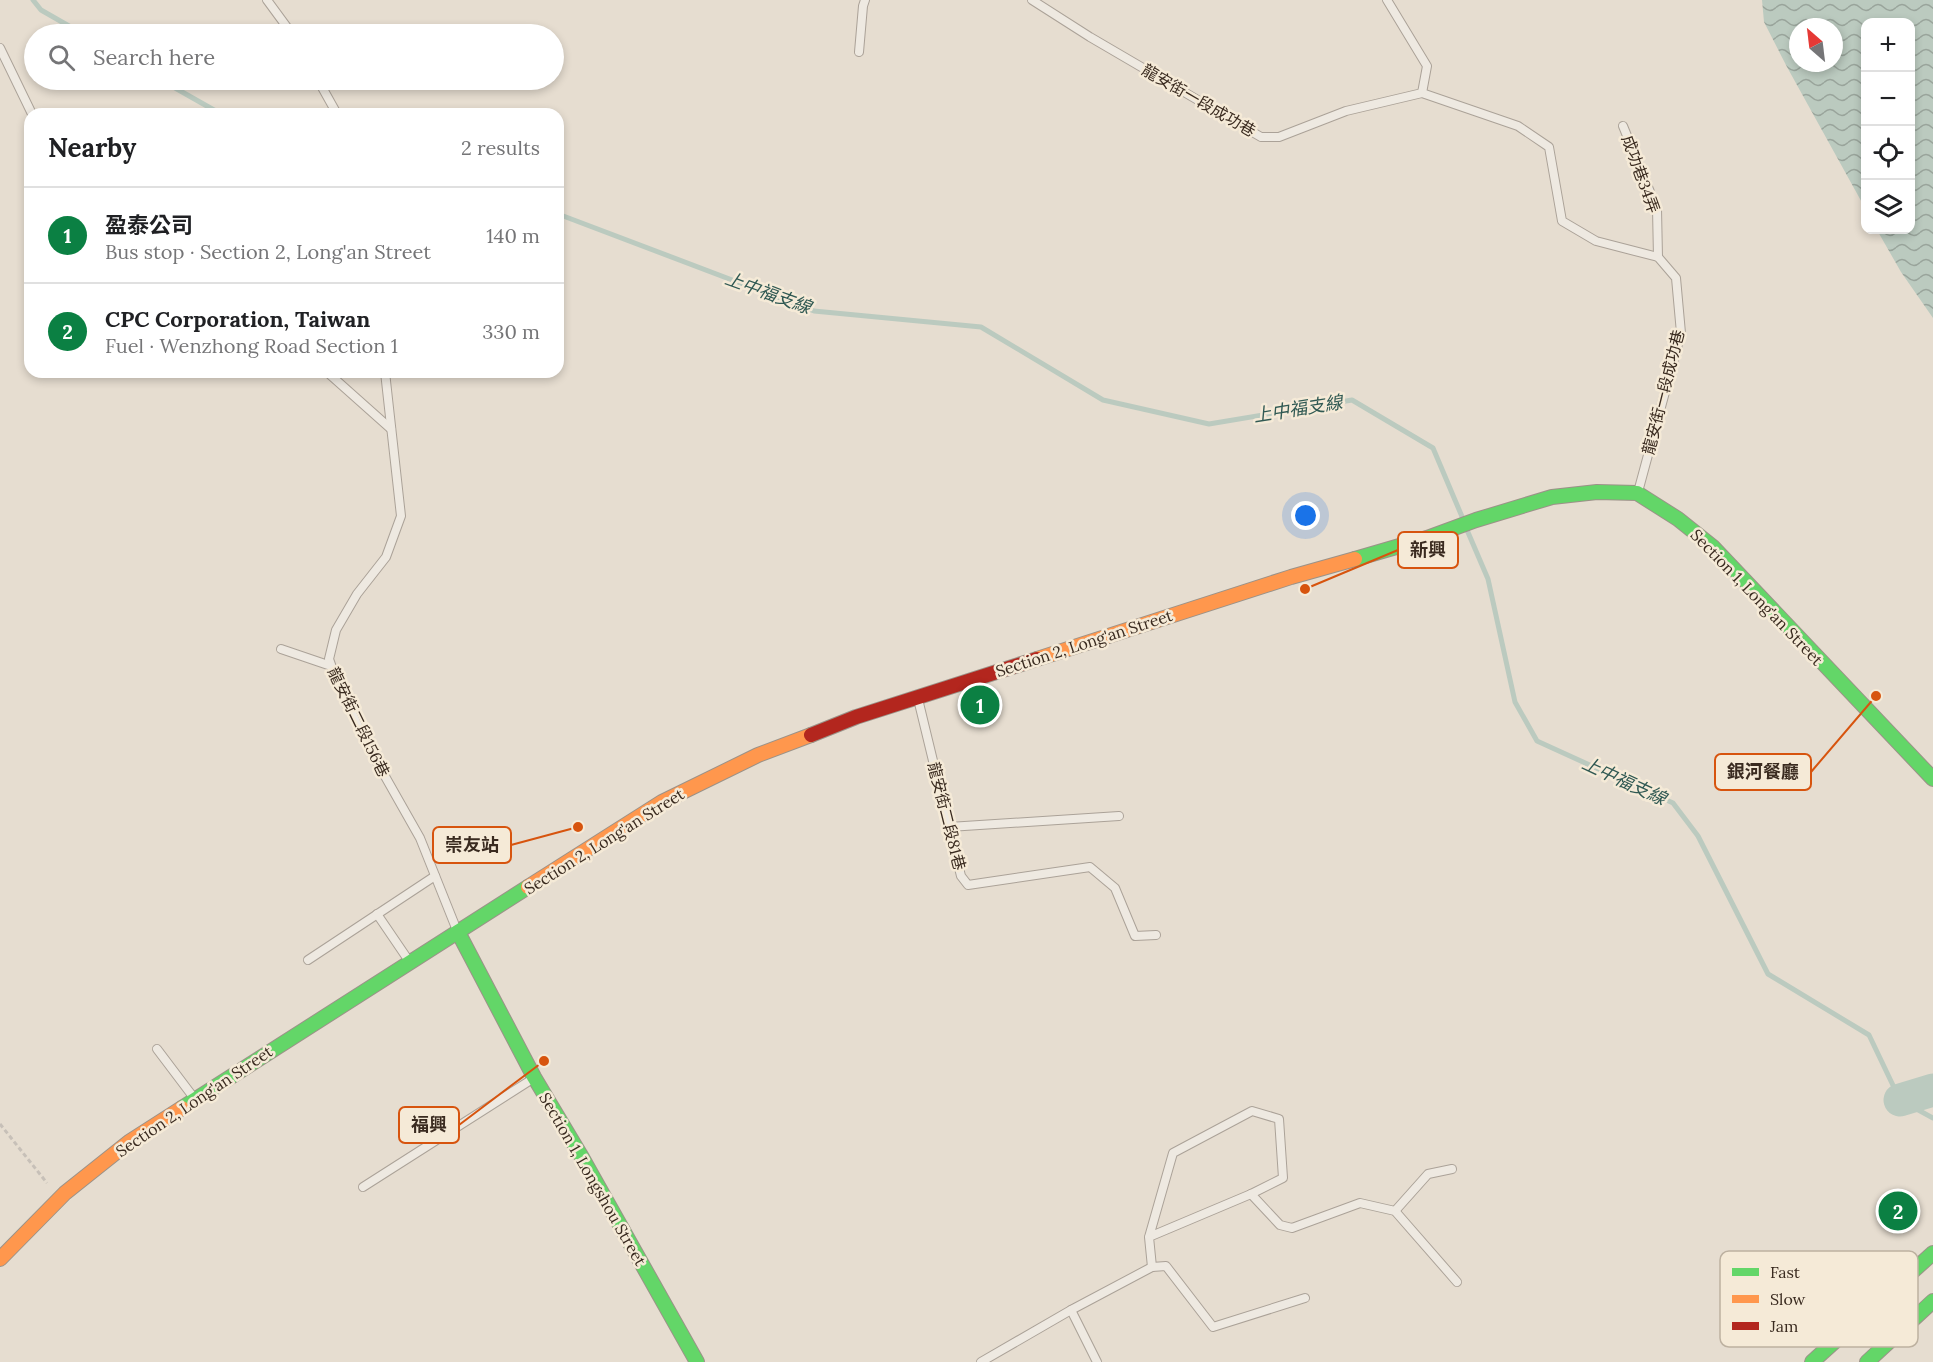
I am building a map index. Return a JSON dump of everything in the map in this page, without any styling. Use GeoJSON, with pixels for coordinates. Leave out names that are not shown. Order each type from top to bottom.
{"type":"FeatureCollection","features":[{"type":"Feature","properties":{"kind":"street","name":"Section 2, Long'an Street"},"geometry":{"type":"LineString","coordinates":[[0,1259],[60,1198],[129,1142],[662,802],[758,755],[856,717],[1291,577],[1427,538],[1476,520],[1552,497],[1598,492],[1637,493]]}},
{"type":"Feature","properties":{"kind":"street","name":"Section 1, Long'an Street"},"geometry":{"type":"LineString","coordinates":[[1637,493],[1678,519],[1713,547],[1933,779]]}},
{"type":"Feature","properties":{"kind":"street","name":"Section 1, Longshou Street"},"geometry":{"type":"LineString","coordinates":[[458,932],[534,1077],[586,1164],[697,1362]]}},
{"type":"Feature","properties":{"kind":"street"},"geometry":{"type":"LineString","coordinates":[[1918,1267],[1933,1253]]}},
{"type":"Feature","properties":{"kind":"street"},"geometry":{"type":"LineString","coordinates":[[1918,1316],[1933,1301]]}},
{"type":"Feature","properties":{"kind":"street"},"geometry":{"type":"LineString","coordinates":[[1812,1362],[1829,1347]]}},
{"type":"Feature","properties":{"kind":"street"},"geometry":{"type":"LineString","coordinates":[[1867,1362],[1888,1347]]}},
{"type":"Feature","properties":{"kind":"lane"},"geometry":{"type":"LineString","coordinates":[[267,0],[285,24]]}},
{"type":"Feature","properties":{"kind":"lane"},"geometry":{"type":"LineString","coordinates":[[859,52],[865,0]]}},
{"type":"Feature","properties":{"kind":"lane","name":"龍安街一段成功巷"},"geometry":{"type":"LineString","coordinates":[[1032,0],[1090,37],[1261,137],[1279,137],[1346,111],[1422,93]]}},
{"type":"Feature","properties":{"kind":"lane"},"geometry":{"type":"LineString","coordinates":[[1387,0],[1427,66],[1422,93],[1518,126],[1549,147],[1562,221],[1596,241],[1658,257]]}},
{"type":"Feature","properties":{"kind":"lane"},"geometry":{"type":"LineString","coordinates":[[0,48],[29,108]]}},
{"type":"Feature","properties":{"kind":"lane"},"geometry":{"type":"LineString","coordinates":[[324,90],[334,108]]}},
{"type":"Feature","properties":{"kind":"lane","name":"成功巷34弄"},"geometry":{"type":"LineString","coordinates":[[1623,126],[1657,209],[1658,257]]}},
{"type":"Feature","properties":{"kind":"lane","name":"龍安街一段成功巷"},"geometry":{"type":"LineString","coordinates":[[1637,493],[1681,333],[1676,278],[1658,257]]}},
{"type":"Feature","properties":{"kind":"lane"},"geometry":{"type":"LineString","coordinates":[[334,378],[391,429]]}},
{"type":"Feature","properties":{"kind":"lane","name":"龍安街二段156巷"},"geometry":{"type":"LineString","coordinates":[[386,378],[401,516],[386,557],[357,594],[336,630],[329,659],[364,741],[420,838],[458,932]]}},
{"type":"Feature","properties":{"kind":"lane"},"geometry":{"type":"LineString","coordinates":[[281,649],[331,666]]}},
{"type":"Feature","properties":{"kind":"lane","name":"龍安街二段81巷"},"geometry":{"type":"LineString","coordinates":[[918,697],[961,876],[968,885],[1089,867],[1115,888],[1135,936],[1156,935]]}},
{"type":"Feature","properties":{"kind":"lane"},"geometry":{"type":"LineString","coordinates":[[949,827],[1119,816]]}},
{"type":"Feature","properties":{"kind":"lane"},"geometry":{"type":"LineString","coordinates":[[308,960],[435,876]]}},
{"type":"Feature","properties":{"kind":"lane"},"geometry":{"type":"LineString","coordinates":[[377,914],[409,962]]}},
{"type":"Feature","properties":{"kind":"lane"},"geometry":{"type":"LineString","coordinates":[[157,1049],[195,1099]]}},
{"type":"Feature","properties":{"kind":"lane"},"geometry":{"type":"LineString","coordinates":[[363,1187],[534,1077]]}},
{"type":"Feature","properties":{"kind":"lane"},"geometry":{"type":"LineString","coordinates":[[1149,1237],[1283,1178],[1280,1119],[1252,1111],[1173,1153],[1149,1237],[1152,1267]]}},
{"type":"Feature","properties":{"kind":"lane"},"geometry":{"type":"LineString","coordinates":[[1395,1211],[1428,1174],[1452,1169]]}},
{"type":"Feature","properties":{"kind":"lane"},"geometry":{"type":"LineString","coordinates":[[1251,1194],[1280,1225],[1292,1228],[1360,1203],[1395,1211],[1457,1282]]}},
{"type":"Feature","properties":{"kind":"lane"},"geometry":{"type":"LineString","coordinates":[[981,1362],[1152,1267],[1166,1266],[1213,1327],[1305,1298]]}},
{"type":"Feature","properties":{"kind":"lane"},"geometry":{"type":"LineString","coordinates":[[1071,1311],[1097,1362]]}},
{"type":"Feature","properties":{"kind":"path"},"geometry":{"type":"LineString","coordinates":[[0,1124],[60,1198]]}},
{"type":"Feature","properties":{"kind":"water"},"geometry":{"type":"Polygon","coordinates":[[[1762,0],[1933,0],[1933,318],[1901,272],[1879,234],[1915,234],[1915,18],[1861,18],[1861,201],[1790,72],[1843,72],[1843,18],[1789,18],[1789,71],[1764,22],[1762,0]]]}},
{"type":"Feature","properties":{"kind":"waterway","name":"上中福支線"},"geometry":{"type":"LineString","coordinates":[[33,0],[41,10],[66,24]]}},
{"type":"Feature","properties":{"kind":"waterway","name":"上中福支線"},"geometry":{"type":"LineString","coordinates":[[179,90],[210,108]]}},
{"type":"Feature","properties":{"kind":"waterway","name":"上中福支線"},"geometry":{"type":"LineString","coordinates":[[564,216],[814,311],[981,327],[1103,400],[1209,424],[1352,400],[1433,448],[1463,519]]}},
{"type":"Feature","properties":{"kind":"waterway","name":"上中福支線"},"geometry":{"type":"LineString","coordinates":[[1467,530],[1488,579],[1515,702],[1537,741],[1673,803],[1698,836],[1768,974],[1869,1035],[1900,1100],[1933,1118]]}},
{"type":"Feature","properties":{"kind":"waterway"},"geometry":{"type":"LineString","coordinates":[[1900,1100],[1933,1090]]}},
{"type":"Feature","properties":{"kind":"traffic: fast"},"geometry":{"type":"LineString","coordinates":[[1355,559],[1552,497],[1597,492],[1637,493],[1678,519],[1713,547],[1933,779]]}},
{"type":"Feature","properties":{"kind":"traffic: fast"},"geometry":{"type":"LineString","coordinates":[[182,1108],[528,887]]}},
{"type":"Feature","properties":{"kind":"traffic: fast"},"geometry":{"type":"LineString","coordinates":[[458,932],[534,1077],[697,1362]]}},
{"type":"Feature","properties":{"kind":"traffic: fast"},"geometry":{"type":"LineString","coordinates":[[1918,1267],[1933,1253]]}},
{"type":"Feature","properties":{"kind":"traffic: fast"},"geometry":{"type":"LineString","coordinates":[[1918,1315],[1933,1301]]}},
{"type":"Feature","properties":{"kind":"traffic: fast"},"geometry":{"type":"LineString","coordinates":[[1812,1362],[1829,1347]]}},
{"type":"Feature","properties":{"kind":"traffic: fast"},"geometry":{"type":"LineString","coordinates":[[1867,1362],[1883,1347]]}},
{"type":"Feature","properties":{"kind":"traffic: slow"},"geometry":{"type":"LineString","coordinates":[[1037,659],[1291,577],[1355,559]]}},
{"type":"Feature","properties":{"kind":"traffic: slow"},"geometry":{"type":"LineString","coordinates":[[528,887],[662,802],[758,755],[811,735]]}},
{"type":"Feature","properties":{"kind":"traffic: slow"},"geometry":{"type":"LineString","coordinates":[[0,1259],[65,1193],[129,1142],[182,1108]]}},
{"type":"Feature","properties":{"kind":"traffic: jam"},"geometry":{"type":"LineString","coordinates":[[811,735],[856,717],[1037,659]]}},
{"type":"Feature","properties":{"kind":"place","name":"新興"},"geometry":{"type":"Point","coordinates":[1305,589]}},
{"type":"Feature","properties":{"kind":"place","name":"銀河餐廳"},"geometry":{"type":"Point","coordinates":[1876,696]}},
{"type":"Feature","properties":{"kind":"place","name":"盈泰公司"},"geometry":{"type":"Point","coordinates":[980,705]}},
{"type":"Feature","properties":{"kind":"place","name":"崇友站"},"geometry":{"type":"Point","coordinates":[578,827]}},
{"type":"Feature","properties":{"kind":"place","name":"福興"},"geometry":{"type":"Point","coordinates":[544,1061]}},
{"type":"Feature","properties":{"kind":"place","name":"CPC Corporation, Taiwan"},"geometry":{"type":"Point","coordinates":[1898,1211]}}]}
